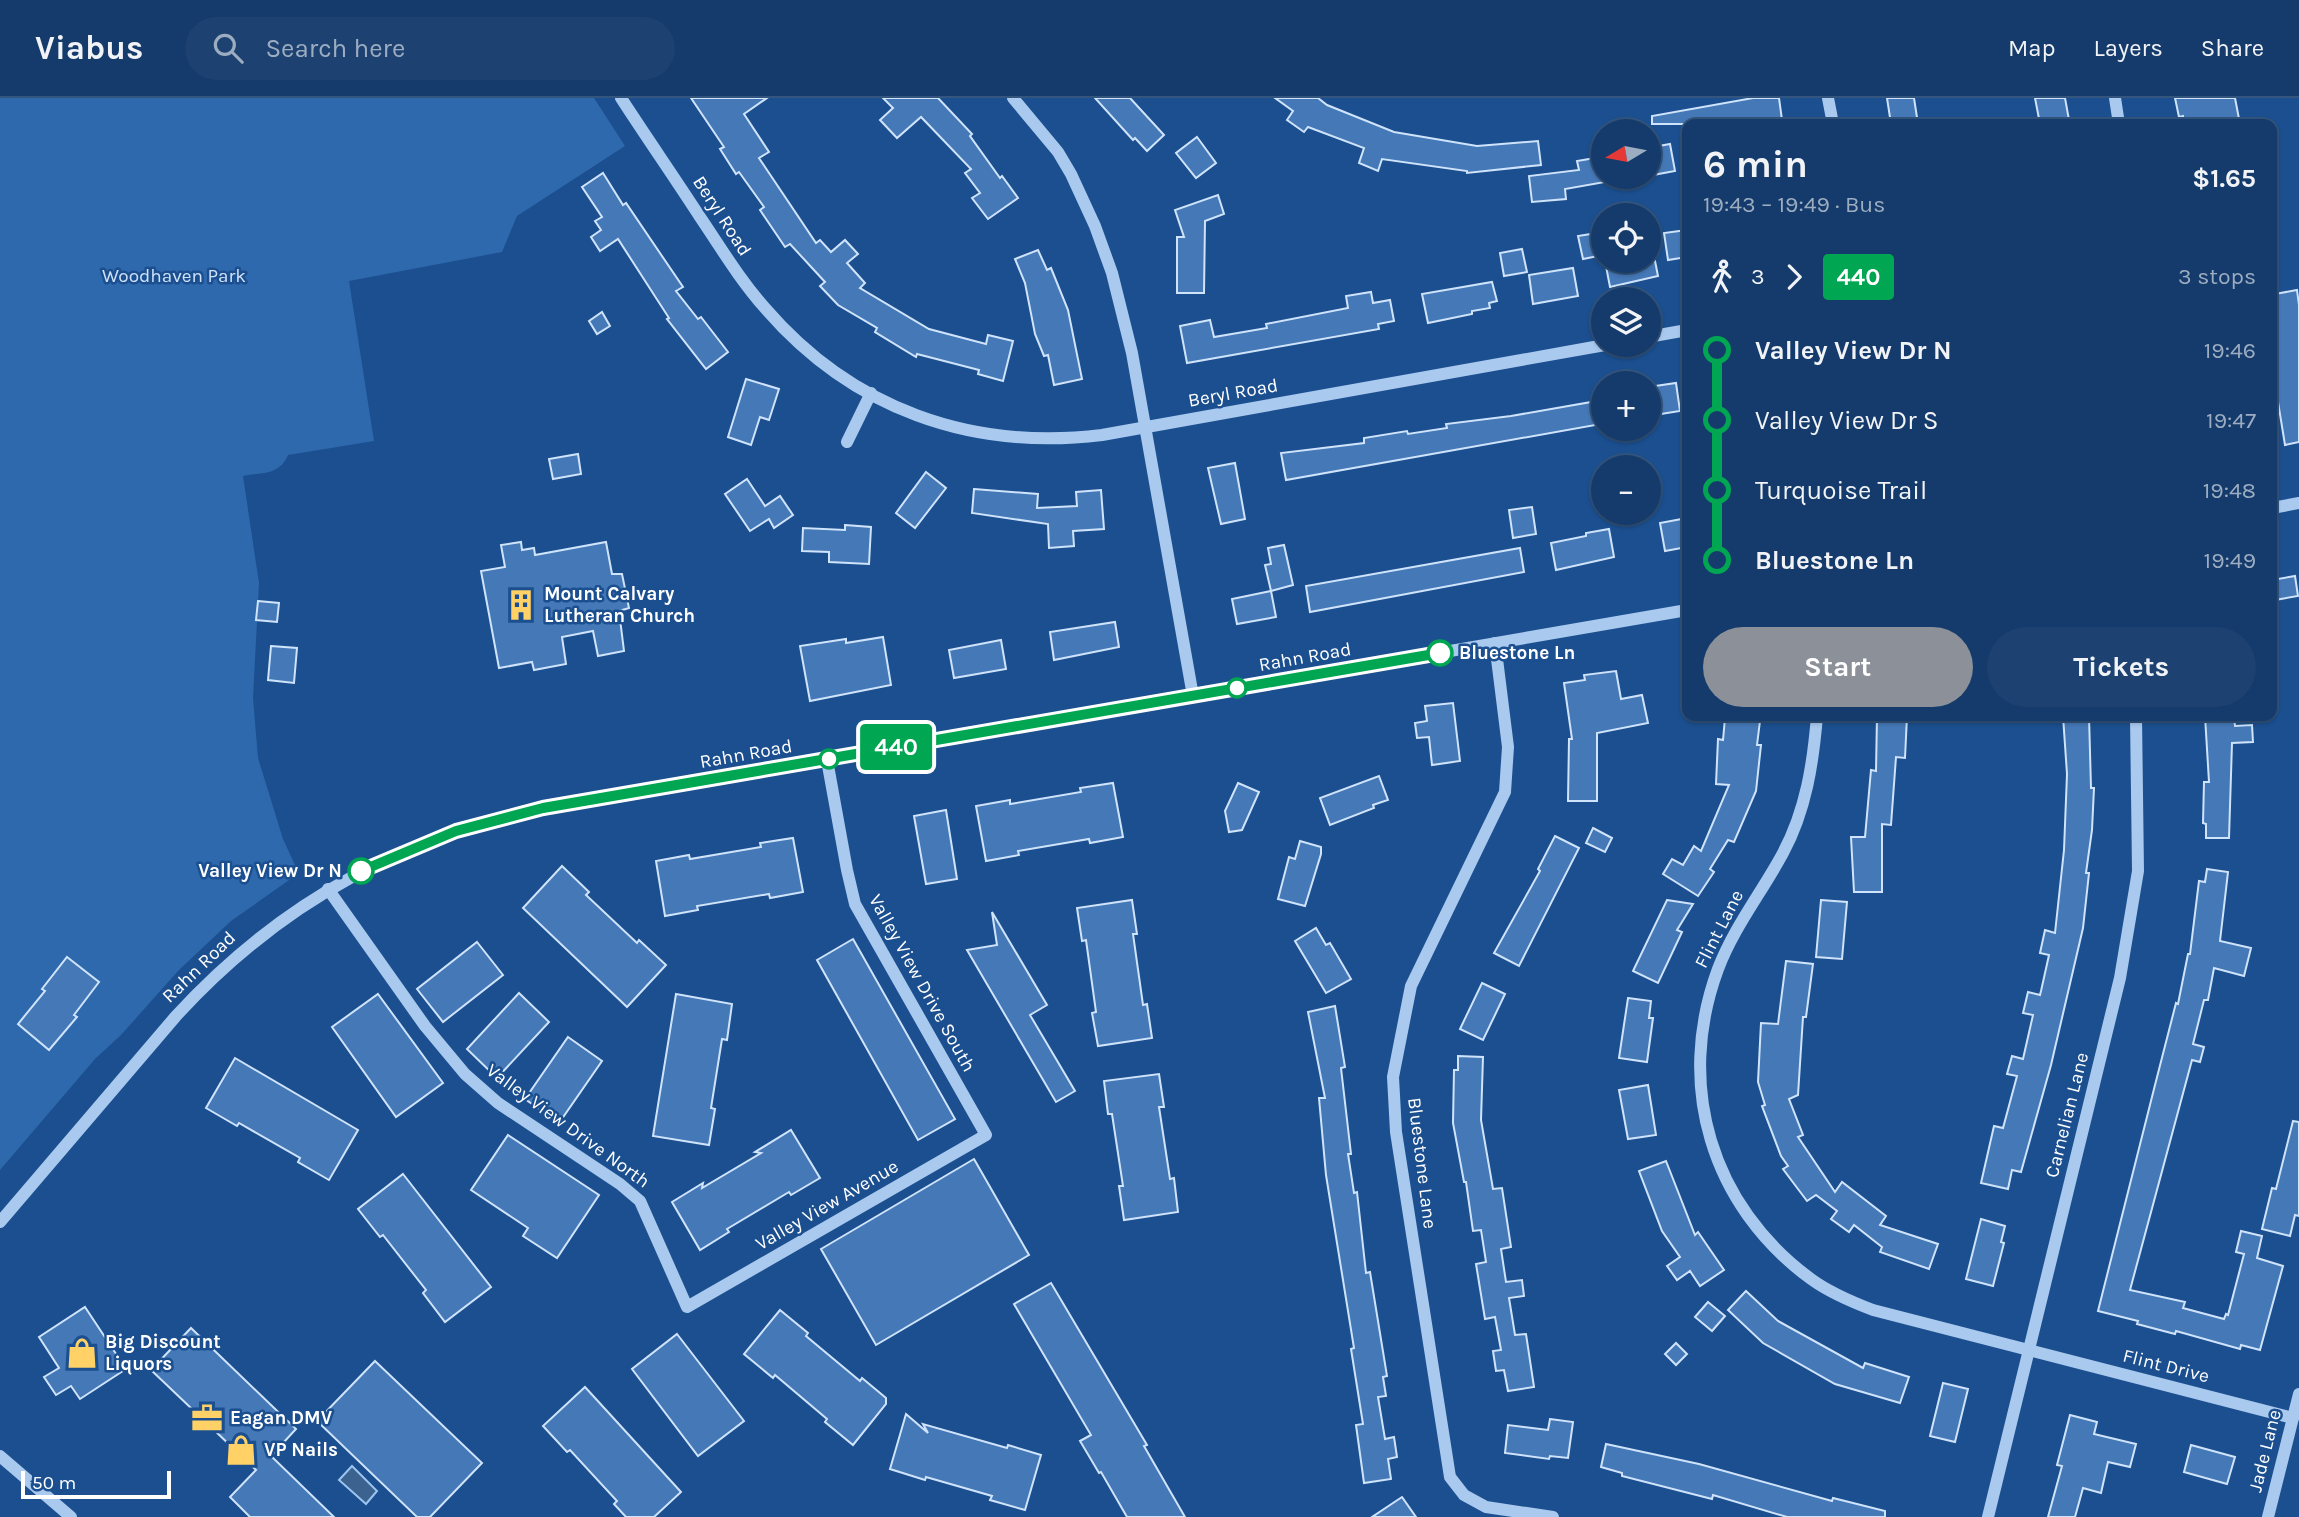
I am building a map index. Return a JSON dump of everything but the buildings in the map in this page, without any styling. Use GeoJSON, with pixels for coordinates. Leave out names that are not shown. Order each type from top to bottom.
{"type":"FeatureCollection","features":[{"type":"Feature","properties":{"kind":"street","name":"Beryl Road"},"geometry":{"type":"LineString","coordinates":[[621,98],[742,280],[765,309],[820,362],[871,393],[932,421],[992,436],[1055,439],[1146,428],[1591,348]]}},
{"type":"Feature","properties":{"kind":"street"},"geometry":{"type":"LineString","coordinates":[[1013,98],[1058,152],[1095,226],[1112,273],[1124,315],[1146,428],[1193,696]]}},
{"type":"Feature","properties":{"kind":"street"},"geometry":{"type":"LineString","coordinates":[[1828,98],[1832,119]]}},
{"type":"Feature","properties":{"kind":"street"},"geometry":{"type":"LineString","coordinates":[[2115,98],[2118,119]]}},
{"type":"Feature","properties":{"kind":"street"},"geometry":{"type":"LineString","coordinates":[[1661,335],[1682,331]]}},
{"type":"Feature","properties":{"kind":"street"},"geometry":{"type":"LineString","coordinates":[[847,442],[871,393]]}},
{"type":"Feature","properties":{"kind":"street"},"geometry":{"type":"LineString","coordinates":[[2277,507],[2299,503]]}},
{"type":"Feature","properties":{"kind":"street","name":"Rahn Road"},"geometry":{"type":"LineString","coordinates":[[0,1222],[193,998],[256,939],[328,889],[364,869],[423,843],[496,819],[564,804],[1682,611]]}},
{"type":"Feature","properties":{"kind":"street","name":"Bluestone Lane"},"geometry":{"type":"LineString","coordinates":[[1495,643],[1508,747],[1506,792],[1411,986],[1393,1077],[1396,1132],[1450,1477],[1464,1495],[1486,1507],[1553,1517]]}},
{"type":"Feature","properties":{"kind":"street","name":"Flint Lane"},"geometry":{"type":"LineString","coordinates":[[1816,721],[1809,782],[1796,825],[1783,853],[1730,942],[1709,997],[1701,1033],[1700,1064],[1702,1102],[1708,1135],[1726,1181],[1755,1227],[1782,1255],[1812,1280],[1843,1298],[1873,1310],[2030,1352]]}},
{"type":"Feature","properties":{"kind":"street","name":"Carnelian Lane"},"geometry":{"type":"LineString","coordinates":[[1988,1517],[2120,978],[2138,871],[2136,721]]}},
{"type":"Feature","properties":{"kind":"street","name":"Valley View Drive South"},"geometry":{"type":"LineString","coordinates":[[827,760],[855,904],[986,1136]]}},
{"type":"Feature","properties":{"kind":"street","name":"Valley View Drive North"},"geometry":{"type":"LineString","coordinates":[[328,889],[425,1026],[465,1074],[498,1103],[620,1184],[640,1201],[687,1307]]}},
{"type":"Feature","properties":{"kind":"street","name":"Valley View Avenue"},"geometry":{"type":"LineString","coordinates":[[687,1307],[986,1136]]}},
{"type":"Feature","properties":{"kind":"street","name":"Flint Drive"},"geometry":{"type":"LineString","coordinates":[[2030,1352],[2293,1418]]}},
{"type":"Feature","properties":{"kind":"street","name":"Jade Lane"},"geometry":{"type":"LineString","coordinates":[[2268,1517],[2299,1394]]}},
{"type":"Feature","properties":{"kind":"street"},"geometry":{"type":"LineString","coordinates":[[0,1456],[71,1517]]}},
{"type":"Feature","properties":{"kind":"green space","name":"Woodhaven Park"},"geometry":{"type":"Polygon","coordinates":[[[0,98],[594,98],[625,146],[517,216],[502,252],[349,281],[374,441],[288,455],[275,470],[243,476],[259,583],[253,698],[258,758],[283,839],[295,865],[292,878],[231,921],[178,971],[121,1035],[95,1059],[0,1170],[0,98]]]}},
{"type":"Feature","properties":{"kind":"shaded area"},"geometry":{"type":"Polygon","coordinates":[[[352,1466],[377,1491],[366,1504],[339,1480],[352,1466]]]}},
{"type":"Feature","properties":{"kind":"bus line","name":"440"},"geometry":{"type":"LineString","coordinates":[[361,871],[456,831],[543,808],[1440,653]]}},
{"type":"Feature","properties":{"kind":"place","name":"Mount Calvary Lutheran Church"},"geometry":{"type":"Point","coordinates":[521,605]}},
{"type":"Feature","properties":{"kind":"place","name":"Bluestone Ln"},"geometry":{"type":"Point","coordinates":[1440,653]}},
{"type":"Feature","properties":{"kind":"place","name":"Valley View Dr N"},"geometry":{"type":"Point","coordinates":[361,871]}},
{"type":"Feature","properties":{"kind":"place","name":"Big Discount Liquors"},"geometry":{"type":"Point","coordinates":[82,1353]}},
{"type":"Feature","properties":{"kind":"place","name":"Eagan DMV"},"geometry":{"type":"Point","coordinates":[207,1418]}},
{"type":"Feature","properties":{"kind":"place","name":"VP Nails"},"geometry":{"type":"Point","coordinates":[241,1450]}}]}
